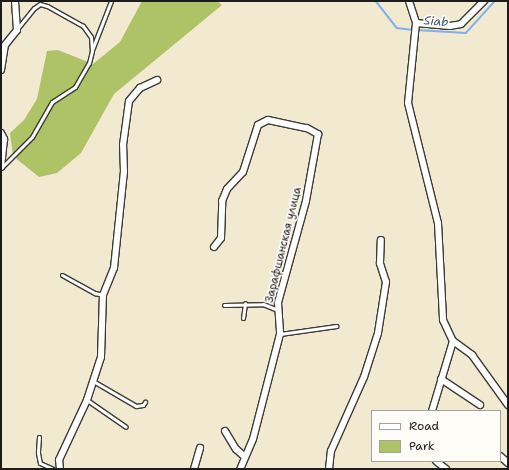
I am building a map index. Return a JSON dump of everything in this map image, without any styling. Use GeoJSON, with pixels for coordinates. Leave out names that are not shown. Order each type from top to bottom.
{"type":"FeatureCollection","features":[{"type":"Feature","properties":{"kind":"street"},"geometry":{"type":"LineString","coordinates":[[1,70],[2,54],[5,44],[16,30],[15,1]]}},
{"type":"Feature","properties":{"kind":"street"},"geometry":{"type":"LineString","coordinates":[[409,1],[416,23],[415,53],[408,103],[438,223],[443,320],[453,341],[472,355],[508,404]]}},
{"type":"Feature","properties":{"kind":"street"},"geometry":{"type":"LineString","coordinates":[[416,23],[450,26],[461,24],[484,1]]}},
{"type":"Feature","properties":{"kind":"street"},"geometry":{"type":"LineString","coordinates":[[60,469],[59,460],[87,400],[101,357],[103,295],[114,268],[124,172],[123,145],[129,101],[140,88],[157,80]]}},
{"type":"Feature","properties":{"kind":"street","name":"Зарафшанская улица"},"geometry":{"type":"LineString","coordinates":[[214,247],[221,238],[222,201],[227,189],[243,172],[258,125],[262,121],[268,120],[307,128],[318,134],[306,201],[278,303],[280,334],[253,438],[240,469]]}},
{"type":"Feature","properties":{"kind":"street"},"geometry":{"type":"LineString","coordinates":[[1,132],[4,139],[1,167]]}},
{"type":"Feature","properties":{"kind":"street"},"geometry":{"type":"LineString","coordinates":[[329,469],[331,451],[364,377],[378,333],[386,282],[380,263],[381,240]]}},
{"type":"Feature","properties":{"kind":"street"},"geometry":{"type":"LineString","coordinates":[[432,410],[453,341]]}},
{"type":"Feature","properties":{"kind":"street"},"geometry":{"type":"LineString","coordinates":[[441,379],[480,405]]}},
{"type":"Feature","properties":{"kind":"street"},"geometry":{"type":"LineString","coordinates":[[225,431],[236,449],[245,457]]}},
{"type":"Feature","properties":{"kind":"street"},"geometry":{"type":"LineString","coordinates":[[194,469],[200,448]]}},
{"type":"Feature","properties":{"kind":"street"},"geometry":{"type":"LineString","coordinates":[[437,462],[446,469]]}},
{"type":"Feature","properties":{"kind":"lane"},"geometry":{"type":"LineString","coordinates":[[1,167],[32,137],[52,102],[77,84],[89,63],[111,1]]}},
{"type":"Feature","properties":{"kind":"lane"},"geometry":{"type":"LineString","coordinates":[[16,30],[40,4],[82,26],[91,37],[92,51]]}},
{"type":"Feature","properties":{"kind":"lane"},"geometry":{"type":"LineString","coordinates":[[62,275],[103,295]]}},
{"type":"Feature","properties":{"kind":"lane"},"geometry":{"type":"LineString","coordinates":[[243,318],[245,303]]}},
{"type":"Feature","properties":{"kind":"lane"},"geometry":{"type":"LineString","coordinates":[[224,304],[263,304],[278,310]]}},
{"type":"Feature","properties":{"kind":"lane"},"geometry":{"type":"LineString","coordinates":[[280,334],[336,326]]}},
{"type":"Feature","properties":{"kind":"lane"},"geometry":{"type":"LineString","coordinates":[[93,381],[136,406],[143,405],[145,402]]}},
{"type":"Feature","properties":{"kind":"lane"},"geometry":{"type":"LineString","coordinates":[[87,400],[126,426]]}},
{"type":"Feature","properties":{"kind":"lane"},"geometry":{"type":"LineString","coordinates":[[38,437],[38,453],[40,463],[54,469]]}},
{"type":"Feature","properties":{"kind":"green space"},"geometry":{"type":"Polygon","coordinates":[[[142,1],[217,1],[222,5],[114,94],[81,153],[57,173],[39,177],[13,156],[10,133],[24,120],[37,99],[47,51],[58,50],[93,64],[120,42],[142,1]]]}},
{"type":"Feature","properties":{"kind":"waterway","name":"Siab"},"geometry":{"type":"LineString","coordinates":[[376,1],[397,28],[413,30]]}},
{"type":"Feature","properties":{"kind":"waterway","name":"Siab"},"geometry":{"type":"LineString","coordinates":[[417,30],[466,33],[495,1]]}}]}
